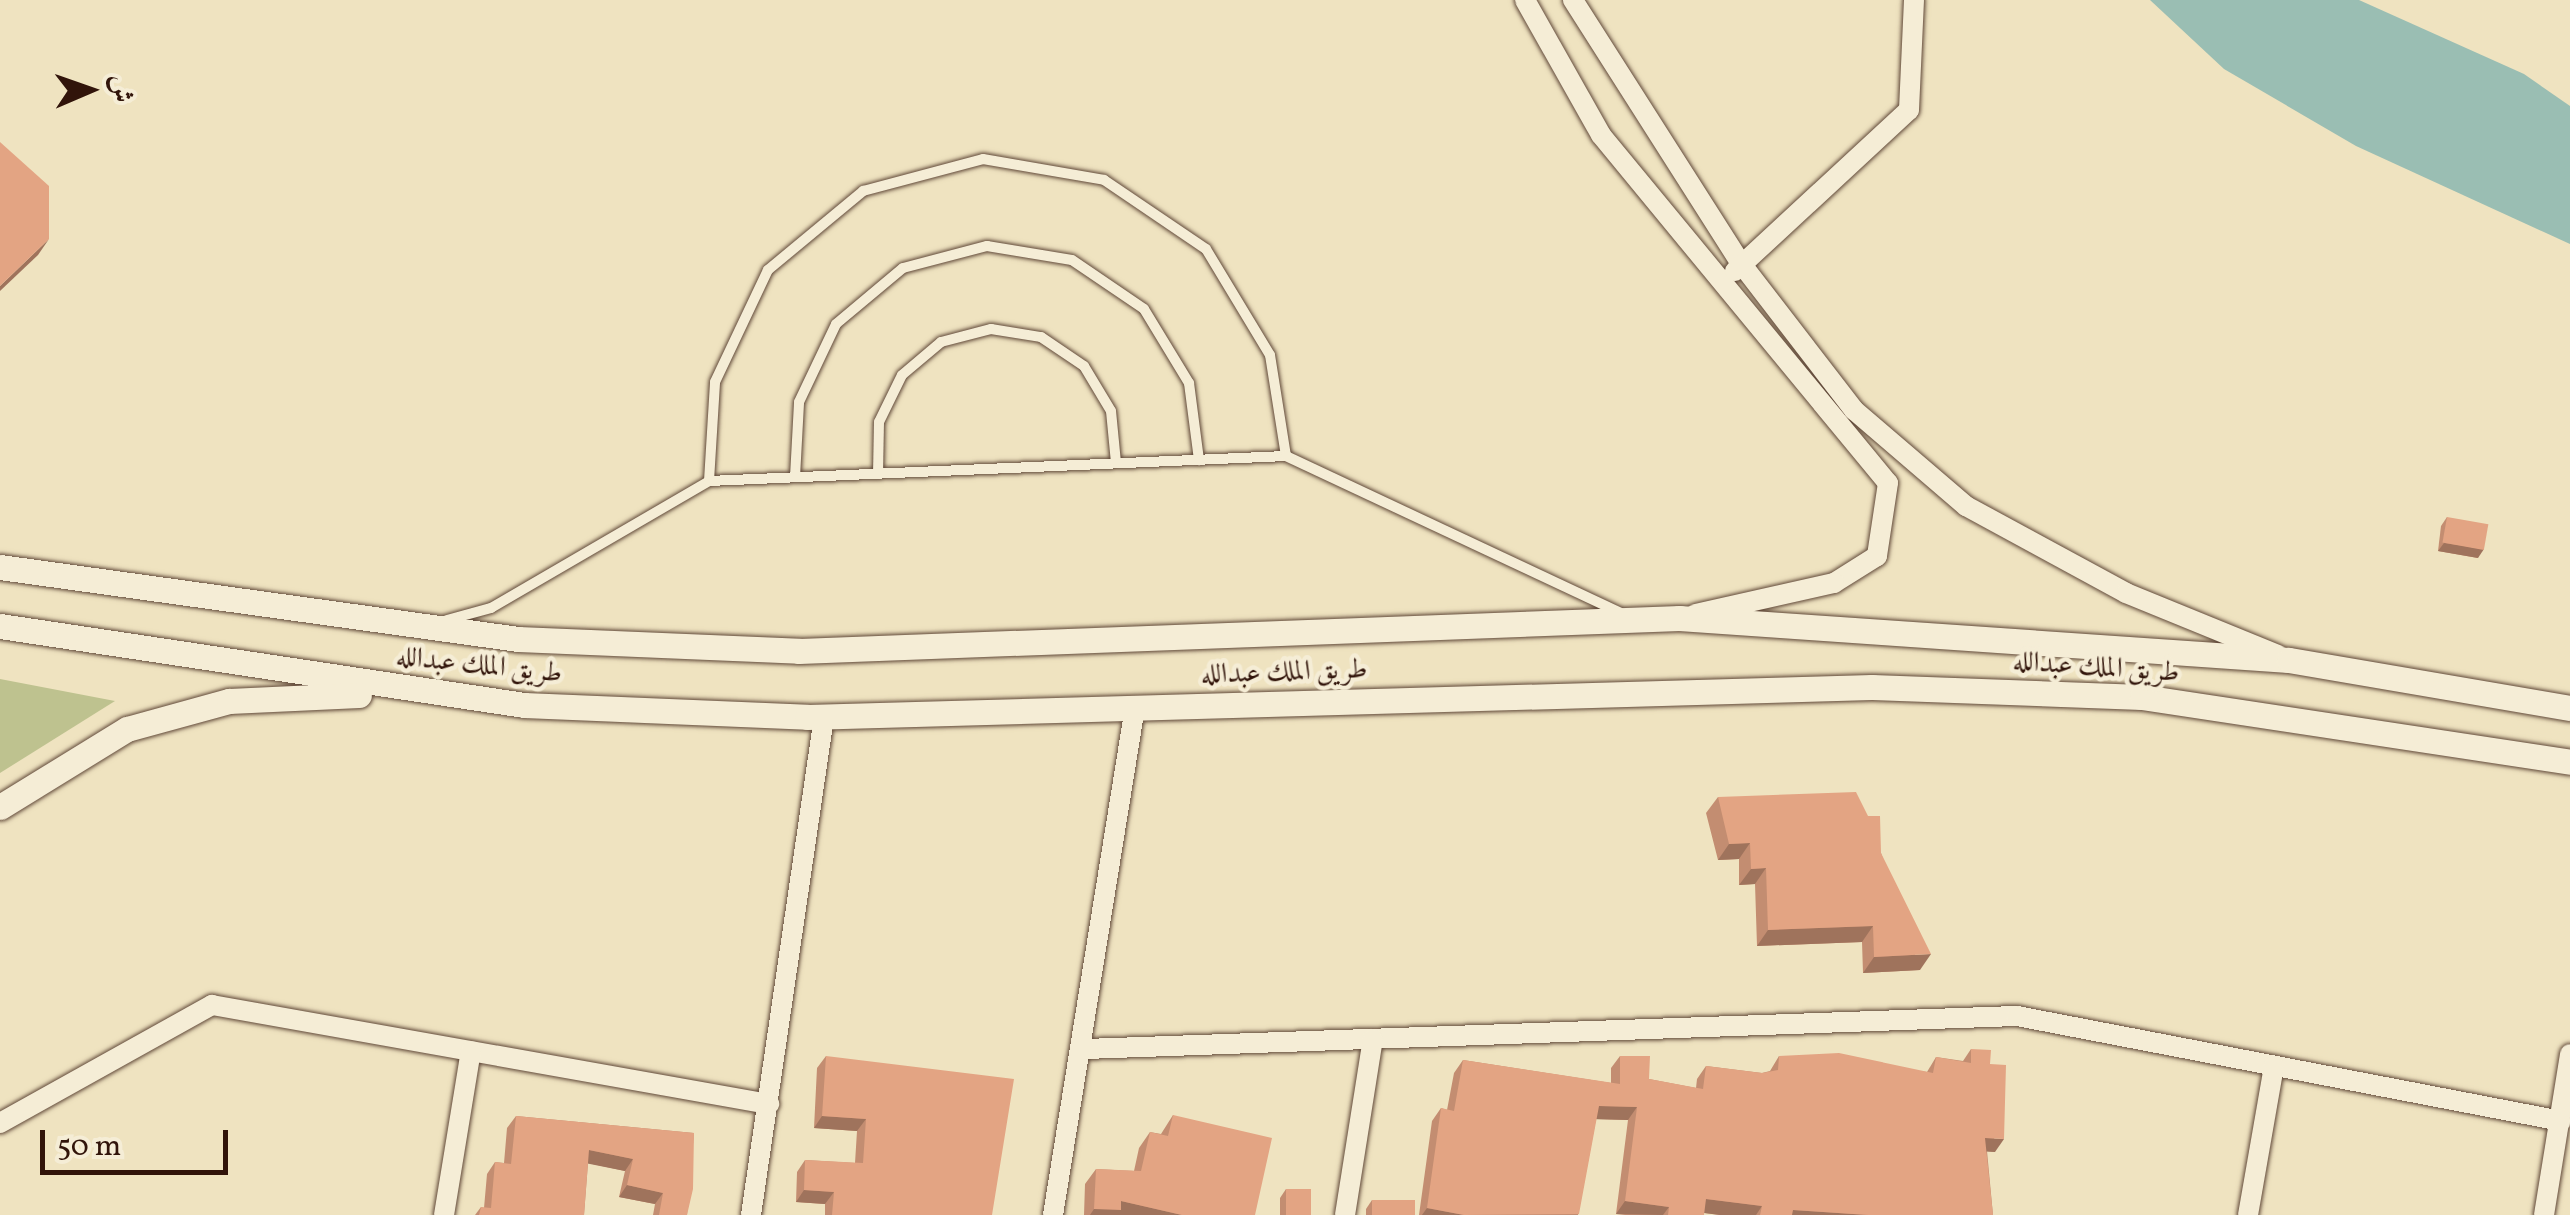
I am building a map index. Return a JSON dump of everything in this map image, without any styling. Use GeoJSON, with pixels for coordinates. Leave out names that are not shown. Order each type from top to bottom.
{"type":"FeatureCollection","features":[{"type":"Feature","properties":{"kind":"street"},"geometry":{"type":"LineString","coordinates":[[1525,0],[1601,135],[1888,483],[1878,556],[1834,583],[1679,618]]}},
{"type":"Feature","properties":{"kind":"street"},"geometry":{"type":"LineString","coordinates":[[1572,0],[1740,262],[1854,410],[1966,506],[2126,594],[2288,660]]}},
{"type":"Feature","properties":{"kind":"street"},"geometry":{"type":"LineString","coordinates":[[1724,288],[1740,262],[1910,110],[1914,0]]}},
{"type":"Feature","properties":{"kind":"street"},"geometry":{"type":"LineString","coordinates":[[1724,288],[1756,283]]}},
{"type":"Feature","properties":{"kind":"street","name":"طريق الملك عبدالله"},"geometry":{"type":"LineString","coordinates":[[0,567],[400,626],[799,652],[1679,618],[2288,660],[2570,708]]}},
{"type":"Feature","properties":{"kind":"street","name":"طريق الملك عبدالله"},"geometry":{"type":"LineString","coordinates":[[0,626],[524,705],[824,717],[1872,687],[2104,696],[2570,762]]}},
{"type":"Feature","properties":{"kind":"street"},"geometry":{"type":"LineString","coordinates":[[0,807],[127,730],[212,706],[423,692]]}},
{"type":"Feature","properties":{"kind":"street"},"geometry":{"type":"LineString","coordinates":[[1053,1215],[1085,1049],[1135,707]]}},
{"type":"Feature","properties":{"kind":"street"},"geometry":{"type":"LineString","coordinates":[[750,1215],[824,717]]}},
{"type":"Feature","properties":{"kind":"street"},"geometry":{"type":"LineString","coordinates":[[0,1122],[212,1004],[769,1104]]}},
{"type":"Feature","properties":{"kind":"street"},"geometry":{"type":"LineString","coordinates":[[1085,1049],[2017,1016],[2561,1121]]}},
{"type":"Feature","properties":{"kind":"street"},"geometry":{"type":"LineString","coordinates":[[1345,1215],[1373,1039]]}},
{"type":"Feature","properties":{"kind":"street"},"geometry":{"type":"LineString","coordinates":[[444,1215],[471,1051]]}},
{"type":"Feature","properties":{"kind":"street"},"geometry":{"type":"LineString","coordinates":[[2544,1215],[2570,1054]]}},
{"type":"Feature","properties":{"kind":"street"},"geometry":{"type":"LineString","coordinates":[[2248,1215],[2274,1066]]}},
{"type":"Feature","properties":{"kind":"lane"},"geometry":{"type":"LineString","coordinates":[[708,481],[715,382],[768,270],[864,191],[982,159],[1104,180],[1206,249],[1270,355],[1286,456]]}},
{"type":"Feature","properties":{"kind":"lane"},"geometry":{"type":"LineString","coordinates":[[795,477],[798,402],[836,324],[903,268],[987,246],[1072,260],[1144,309],[1189,384],[1199,460]]}},
{"type":"Feature","properties":{"kind":"lane"},"geometry":{"type":"LineString","coordinates":[[878,474],[879,422],[902,375],[941,342],[990,329],[1042,338],[1084,366],[1111,410],[1116,463]]}},
{"type":"Feature","properties":{"kind":"lane"},"geometry":{"type":"LineString","coordinates":[[400,626],[491,608],[708,481],[1286,456],[1632,618]]}},
{"type":"Feature","properties":{"kind":"green space"},"geometry":{"type":"Polygon","coordinates":[[[0,679],[115,701],[0,773],[0,679]]]}},
{"type":"Feature","properties":{"kind":"water"},"geometry":{"type":"Polygon","coordinates":[[[2150,0],[2359,0],[2524,74],[2570,106],[2570,244],[2356,146],[2224,69],[2150,0]]]}},
{"type":"Feature","properties":{"kind":"building"},"geometry":{"type":"Polygon","coordinates":[[[0,142],[49,186],[49,239],[0,286],[0,142]]]}},
{"type":"Feature","properties":{"kind":"building"},"geometry":{"type":"Polygon","coordinates":[[[2447,517],[2488,524],[2484,550],[2442,543],[2447,517]]]}},
{"type":"Feature","properties":{"kind":"building"},"geometry":{"type":"Polygon","coordinates":[[[1856,792],[1868,816],[1880,816],[1881,853],[1931,954],[1874,957],[1873,926],[1768,930],[1766,868],[1751,869],[1750,843],[1729,844],[1718,797],[1856,792]]]}},
{"type":"Feature","properties":{"kind":"building"},"geometry":{"type":"Polygon","coordinates":[[[1971,1049],[1991,1050],[1990,1064],[2006,1065],[2004,1139],[1985,1138],[1993,1215],[1868,1215],[1793,1210],[1792,1215],[1760,1215],[1762,1206],[1706,1199],[1704,1215],[1668,1215],[1669,1207],[1625,1201],[1637,1107],[1599,1106],[1579,1214],[1464,1215],[1427,1208],[1441,1108],[1454,1111],[1463,1060],[1620,1084],[1620,1056],[1650,1056],[1649,1079],[1703,1089],[1706,1066],[1762,1073],[1778,1070],[1779,1056],[1839,1053],[1933,1073],[1936,1057],[1971,1063],[1971,1049]]]}},
{"type":"Feature","properties":{"kind":"building"},"geometry":{"type":"Polygon","coordinates":[[[826,1056],[1014,1079],[992,1215],[832,1215],[834,1192],[804,1190],[805,1160],[863,1163],[866,1119],[822,1116],[826,1056]]]}},
{"type":"Feature","properties":{"kind":"building"},"geometry":{"type":"Polygon","coordinates":[[[1173,1115],[1272,1138],[1255,1215],[1182,1215],[1121,1201],[1121,1210],[1094,1209],[1096,1169],[1141,1171],[1150,1132],[1168,1136],[1173,1115]]]}},
{"type":"Feature","properties":{"kind":"building"},"geometry":{"type":"Polygon","coordinates":[[[516,1116],[694,1133],[693,1189],[687,1215],[659,1215],[663,1193],[627,1185],[633,1159],[589,1150],[584,1215],[479,1215],[481,1207],[491,1208],[495,1162],[511,1164],[516,1116]]]}},
{"type":"Feature","properties":{"kind":"building"},"geometry":{"type":"Polygon","coordinates":[[[1286,1189],[1311,1189],[1311,1215],[1286,1215],[1286,1189]]]}},
{"type":"Feature","properties":{"kind":"building"},"geometry":{"type":"Polygon","coordinates":[[[1372,1200],[1415,1200],[1415,1215],[1372,1215],[1372,1200]]]}}]}
